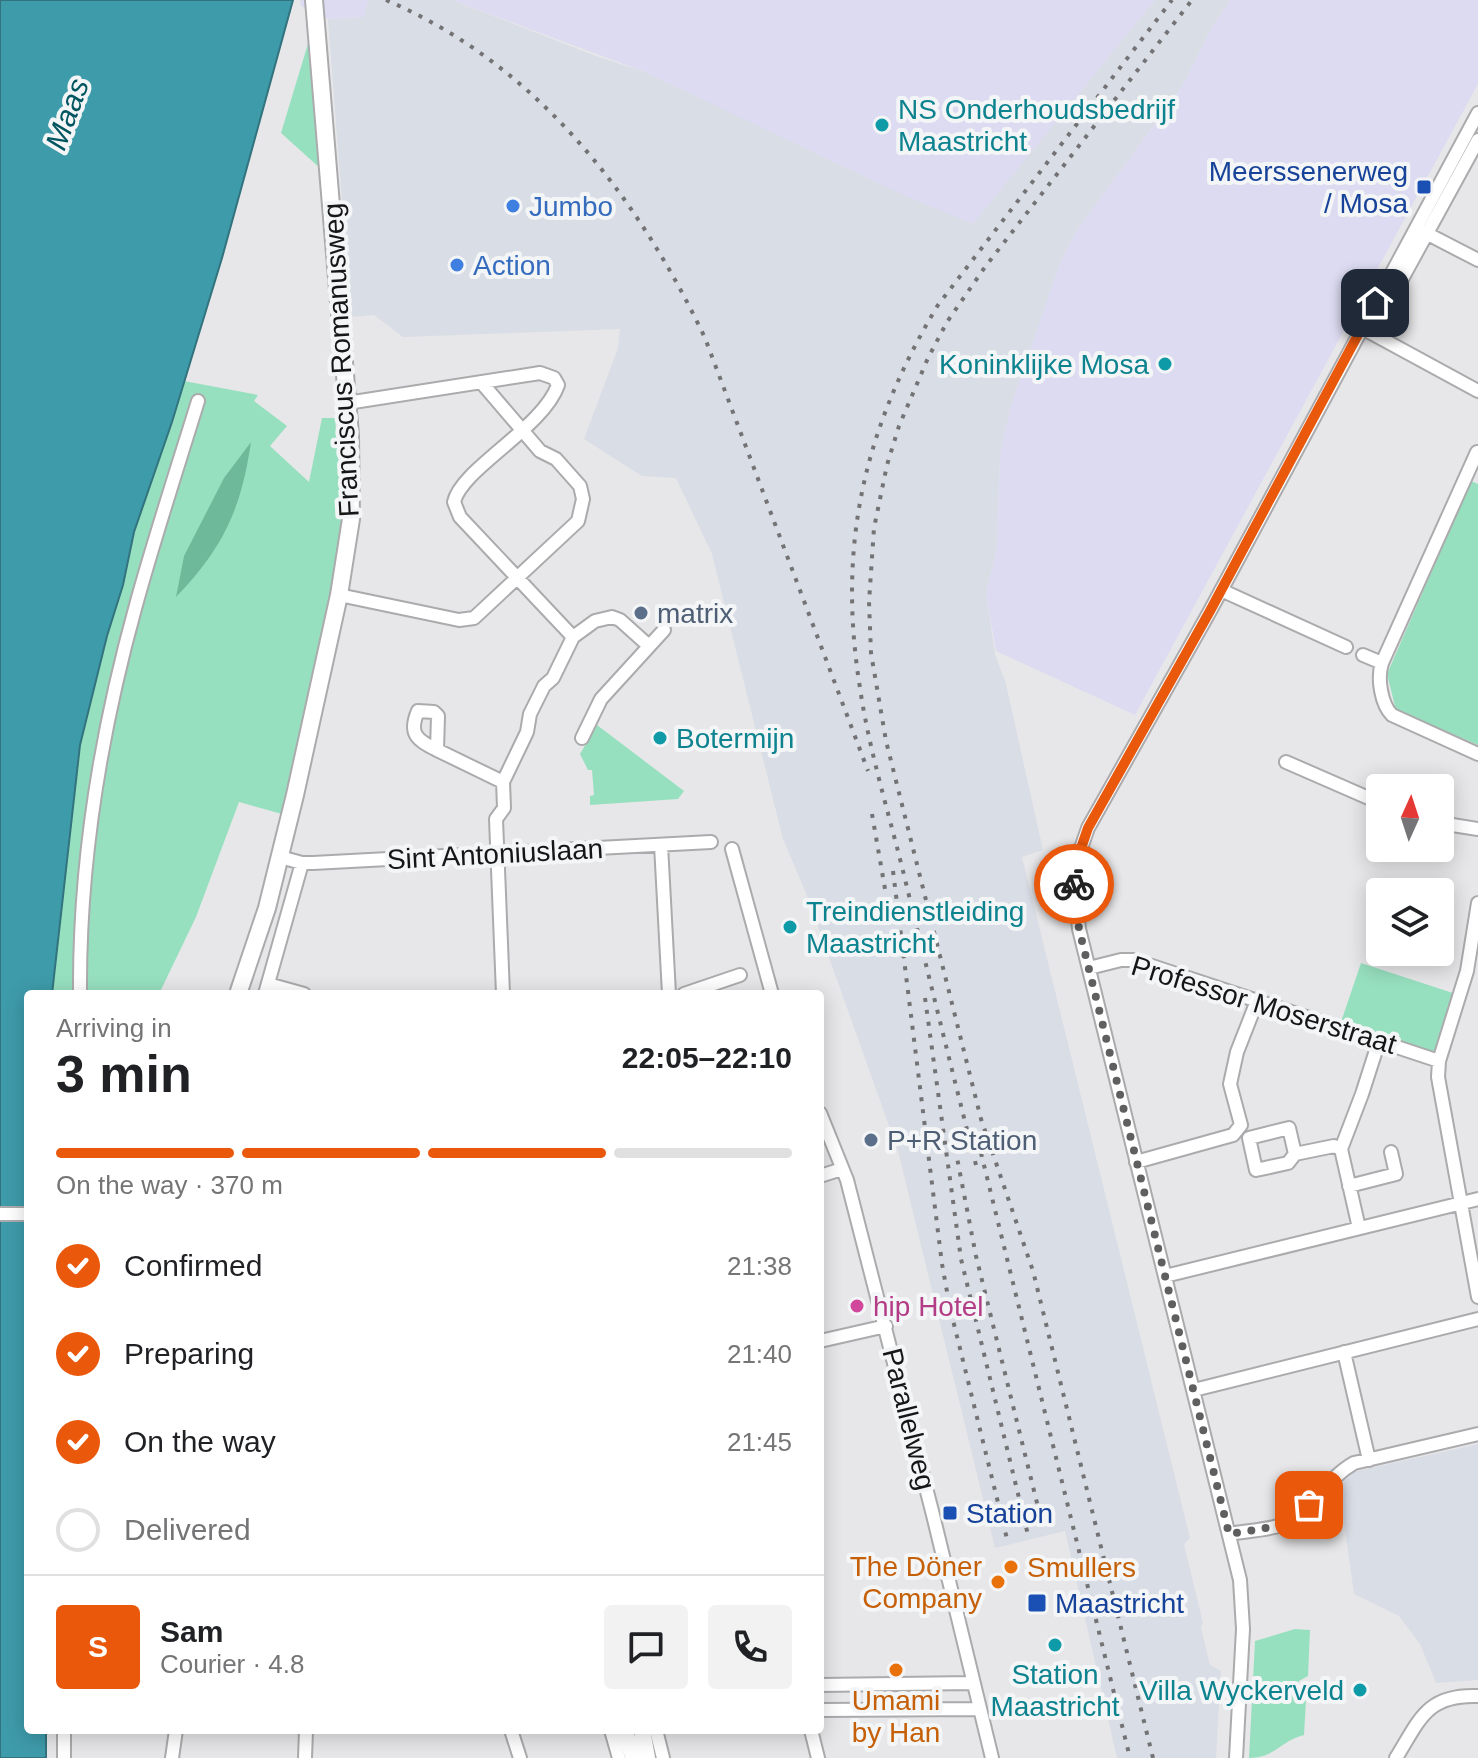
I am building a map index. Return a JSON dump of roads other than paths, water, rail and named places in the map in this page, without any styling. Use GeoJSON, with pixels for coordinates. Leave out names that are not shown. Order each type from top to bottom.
{"type":"FeatureCollection","features":[{"type":"Feature","properties":{"kind":"street","name":"Franciscus Romanusweg"},"geometry":{"type":"LineString","coordinates":[[239,990],[262,925],[280,857],[339,595],[350,532],[352,498],[347,403],[314,0]]}},
{"type":"Feature","properties":{"kind":"street"},"geometry":{"type":"LineString","coordinates":[[1421,231],[1478,113]]}},
{"type":"Feature","properties":{"kind":"street"},"geometry":{"type":"LineString","coordinates":[[1236,1758],[1243,1614],[1240,1580],[1089,968],[1075,901],[1076,869],[1083,841],[1103,799],[1221,590],[1362,328],[1478,140]]}},
{"type":"Feature","properties":{"kind":"street"},"geometry":{"type":"LineString","coordinates":[[1421,231],[1478,260]]}},
{"type":"Feature","properties":{"kind":"street"},"geometry":{"type":"LineString","coordinates":[[1362,328],[1478,391]]}},
{"type":"Feature","properties":{"kind":"street"},"geometry":{"type":"LineString","coordinates":[[347,403],[540,373],[554,378],[558,385],[554,395],[523,431],[460,487],[454,502],[460,517],[573,637]]}},
{"type":"Feature","properties":{"kind":"street"},"geometry":{"type":"LineString","coordinates":[[339,595],[466,620],[478,615],[578,521],[583,499],[580,486],[556,459],[540,451],[481,382]]}},
{"type":"Feature","properties":{"kind":"street"},"geometry":{"type":"LineString","coordinates":[[80,990],[84,878],[102,754],[136,606],[198,401]]}},
{"type":"Feature","properties":{"kind":"street"},"geometry":{"type":"LineString","coordinates":[[1477,452],[1473,474],[1379,675],[1385,706],[1392,715],[1478,754]]}},
{"type":"Feature","properties":{"kind":"street"},"geometry":{"type":"LineString","coordinates":[[1221,590],[1346,647]]}},
{"type":"Feature","properties":{"kind":"street"},"geometry":{"type":"LineString","coordinates":[[503,990],[496,819],[504,808],[503,782],[527,732],[530,714],[544,686],[553,678],[573,637],[595,621],[612,617],[620,620],[649,646]]}},
{"type":"Feature","properties":{"kind":"street"},"geometry":{"type":"LineString","coordinates":[[582,738],[601,699],[664,630]]}},
{"type":"Feature","properties":{"kind":"street"},"geometry":{"type":"LineString","coordinates":[[1363,655],[1382,663]]}},
{"type":"Feature","properties":{"kind":"street"},"geometry":{"type":"LineString","coordinates":[[437,750],[503,782]]}},
{"type":"Feature","properties":{"kind":"street"},"geometry":{"type":"LineString","coordinates":[[1286,762],[1366,797]]}},
{"type":"Feature","properties":{"kind":"street"},"geometry":{"type":"LineString","coordinates":[[1454,825],[1478,829]]}},
{"type":"Feature","properties":{"kind":"street","name":"Sint Antoniuslaan"},"geometry":{"type":"LineString","coordinates":[[280,857],[302,863],[711,842]]}},
{"type":"Feature","properties":{"kind":"street"},"geometry":{"type":"LineString","coordinates":[[661,845],[669,990]]}},
{"type":"Feature","properties":{"kind":"street"},"geometry":{"type":"LineString","coordinates":[[732,849],[771,990]]}},
{"type":"Feature","properties":{"kind":"street"},"geometry":{"type":"LineString","coordinates":[[267,989],[302,863]]}},
{"type":"Feature","properties":{"kind":"street"},"geometry":{"type":"LineString","coordinates":[[1478,903],[1467,971],[1439,1061],[1438,1077],[1478,1297]]}},
{"type":"Feature","properties":{"kind":"street","name":"Professor Moserstraat"},"geometry":{"type":"LineString","coordinates":[[1089,968],[1134,960],[1439,1061]]}},
{"type":"Feature","properties":{"kind":"street"},"geometry":{"type":"LineString","coordinates":[[696,990],[740,975]]}},
{"type":"Feature","properties":{"kind":"street"},"geometry":{"type":"LineString","coordinates":[[1136,1162],[1233,1135],[1241,1125],[1230,1084],[1237,1052],[1257,1001]]}},
{"type":"Feature","properties":{"kind":"street"},"geometry":{"type":"LineString","coordinates":[[1359,1228],[1341,1149],[1379,1041]]}},
{"type":"Feature","properties":{"kind":"street","name":"Parallelweg"},"geometry":{"type":"LineString","coordinates":[[824,1123],[842,1169],[886,1326],[992,1758]]}},
{"type":"Feature","properties":{"kind":"street"},"geometry":{"type":"LineString","coordinates":[[1295,1154],[1334,1146],[1341,1149]]}},
{"type":"Feature","properties":{"kind":"street"},"geometry":{"type":"LineString","coordinates":[[1349,1186],[1396,1174],[1391,1152]]}},
{"type":"Feature","properties":{"kind":"street"},"geometry":{"type":"LineString","coordinates":[[824,1175],[842,1169]]}},
{"type":"Feature","properties":{"kind":"street"},"geometry":{"type":"LineString","coordinates":[[1165,1276],[1478,1199]]}},
{"type":"Feature","properties":{"kind":"street"},"geometry":{"type":"LineString","coordinates":[[0,1214],[24,1214]]}},
{"type":"Feature","properties":{"kind":"street"},"geometry":{"type":"LineString","coordinates":[[1194,1390],[1478,1319]]}},
{"type":"Feature","properties":{"kind":"street"},"geometry":{"type":"LineString","coordinates":[[824,1340],[886,1326]]}},
{"type":"Feature","properties":{"kind":"street"},"geometry":{"type":"LineString","coordinates":[[1344,1352],[1369,1460]]}},
{"type":"Feature","properties":{"kind":"street"},"geometry":{"type":"LineString","coordinates":[[1229,1534],[1288,1522],[1300,1516],[1338,1472],[1354,1463],[1478,1434]]}},
{"type":"Feature","properties":{"kind":"street"},"geometry":{"type":"LineString","coordinates":[[824,1685],[973,1683]]}},
{"type":"Feature","properties":{"kind":"street"},"geometry":{"type":"LineString","coordinates":[[1396,1758],[1428,1709],[1437,1702],[1450,1697],[1478,1696]]}},
{"type":"Feature","properties":{"kind":"street"},"geometry":{"type":"LineString","coordinates":[[824,1710],[979,1709]]}},
{"type":"Feature","properties":{"kind":"street"},"geometry":{"type":"LineString","coordinates":[[64,1734],[64,1758]]}},
{"type":"Feature","properties":{"kind":"street"},"geometry":{"type":"LineString","coordinates":[[172,1758],[175,1734]]}},
{"type":"Feature","properties":{"kind":"street"},"geometry":{"type":"LineString","coordinates":[[305,1758],[306,1734]]}},
{"type":"Feature","properties":{"kind":"street"},"geometry":{"type":"LineString","coordinates":[[512,1734],[520,1758]]}},
{"type":"Feature","properties":{"kind":"street"},"geometry":{"type":"LineString","coordinates":[[612,1734],[619,1758]]}},
{"type":"Feature","properties":{"kind":"street"},"geometry":{"type":"LineString","coordinates":[[625,1734],[634,1758]]}},
{"type":"Feature","properties":{"kind":"street"},"geometry":{"type":"LineString","coordinates":[[643,1734],[647,1758]]}},
{"type":"Feature","properties":{"kind":"street"},"geometry":{"type":"LineString","coordinates":[[657,1734],[663,1758]]}},
{"type":"Feature","properties":{"kind":"street"},"geometry":{"type":"LineString","coordinates":[[812,1734],[818,1758]]}},
{"type":"Feature","properties":{"kind":"water","name":"Maas"},"geometry":{"type":"Polygon","coordinates":[[[0,0],[293,0],[222,258],[172,422],[134,532],[80,745],[52,990],[24,990],[24,1734],[46,1734],[46,1758],[0,1758],[0,0]]]}},
{"type":"Feature","properties":{"kind":"railway"},"geometry":{"type":"LineString","coordinates":[[386,0],[440,27],[490,60],[535,97],[576,139],[614,185],[648,234],[705,338],[868,771]]}},
{"type":"Feature","properties":{"kind":"railway"},"geometry":{"type":"LineString","coordinates":[[976,1165],[864,711],[854,636],[852,585],[855,536],[863,489],[891,397],[938,305],[1172,0]]}},
{"type":"Feature","properties":{"kind":"railway"},"geometry":{"type":"LineString","coordinates":[[1153,1758],[1033,1271],[981,1119],[886,741],[871,653],[869,602],[874,528],[887,465],[899,426],[947,322],[985,267],[1192,0]]}},
{"type":"Feature","properties":{"kind":"railway"},"geometry":{"type":"LineString","coordinates":[[872,814],[885,889]]}},
{"type":"Feature","properties":{"kind":"railway"},"geometry":{"type":"LineString","coordinates":[[893,871],[942,1264],[1007,1539]]}},
{"type":"Feature","properties":{"kind":"railway"},"geometry":{"type":"LineString","coordinates":[[925,998],[961,1259],[1028,1535]]}},
{"type":"Feature","properties":{"kind":"railway"},"geometry":{"type":"LineString","coordinates":[[953,1137],[976,1256],[1039,1511]]}},
{"type":"Feature","properties":{"kind":"railway"},"geometry":{"type":"LineString","coordinates":[[981,1153],[1130,1758]]}},
{"type":"Feature","properties":{"kind":"place","name":"NS Onderhoudsbedrijf Maastricht"},"geometry":{"type":"Point","coordinates":[882,125]}},
{"type":"Feature","properties":{"kind":"place","name":"Meerssenerweg / Mosa"},"geometry":{"type":"Point","coordinates":[1424,187]}},
{"type":"Feature","properties":{"kind":"place","name":"Jumbo"},"geometry":{"type":"Point","coordinates":[513,206]}},
{"type":"Feature","properties":{"kind":"place","name":"Action"},"geometry":{"type":"Point","coordinates":[457,265]}},
{"type":"Feature","properties":{"kind":"place","name":"Koninklijke Mosa"},"geometry":{"type":"Point","coordinates":[1165,364]}},
{"type":"Feature","properties":{"kind":"place","name":"matrix"},"geometry":{"type":"Point","coordinates":[641,613]}},
{"type":"Feature","properties":{"kind":"place","name":"Botermijn"},"geometry":{"type":"Point","coordinates":[660,738]}},
{"type":"Feature","properties":{"kind":"place","name":"Treindienstleiding Maastricht"},"geometry":{"type":"Point","coordinates":[790,927]}},
{"type":"Feature","properties":{"kind":"place","name":"P+R Station"},"geometry":{"type":"Point","coordinates":[871,1140]}},
{"type":"Feature","properties":{"kind":"place","name":"hip Hotel"},"geometry":{"type":"Point","coordinates":[857,1306]}},
{"type":"Feature","properties":{"kind":"place","name":"Station"},"geometry":{"type":"Point","coordinates":[950,1513]}},
{"type":"Feature","properties":{"kind":"place","name":"Smullers"},"geometry":{"type":"Point","coordinates":[1011,1567]}},
{"type":"Feature","properties":{"kind":"place","name":"The Döner Company"},"geometry":{"type":"Point","coordinates":[998,1582]}},
{"type":"Feature","properties":{"kind":"place","name":"Maastricht"},"geometry":{"type":"Point","coordinates":[1037,1603]}},
{"type":"Feature","properties":{"kind":"place","name":"Station Maastricht"},"geometry":{"type":"Point","coordinates":[1055,1645]}},
{"type":"Feature","properties":{"kind":"place","name":"Umami by Han"},"geometry":{"type":"Point","coordinates":[896,1670]}},
{"type":"Feature","properties":{"kind":"place","name":"Villa Wyckerveld"},"geometry":{"type":"Point","coordinates":[1360,1690]}}]}
